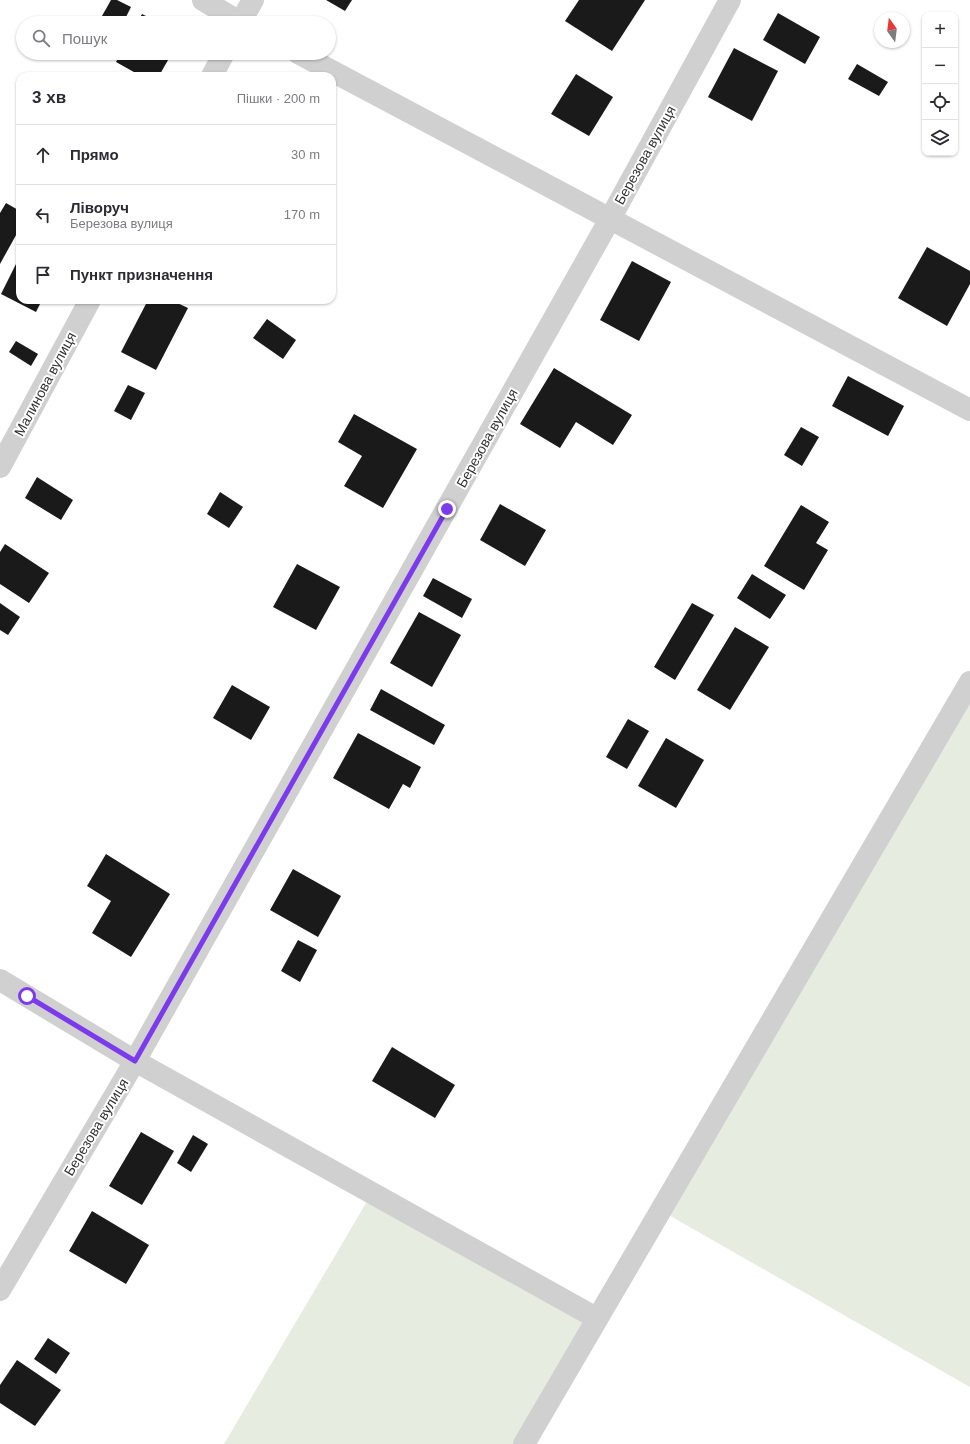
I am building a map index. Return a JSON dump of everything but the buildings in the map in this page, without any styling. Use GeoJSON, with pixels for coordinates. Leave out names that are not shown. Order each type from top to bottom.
{"type":"FeatureCollection","features":[{"type":"Feature","properties":{"kind":"street"},"geometry":{"type":"LineString","coordinates":[[203,0],[229,16]]}},
{"type":"Feature","properties":{"kind":"street"},"geometry":{"type":"LineString","coordinates":[[245,16],[253,0]]}},
{"type":"Feature","properties":{"kind":"street","name":"Березова вулиця"},"geometry":{"type":"LineString","coordinates":[[0,1290],[135,1061],[610,219],[730,0]]}},
{"type":"Feature","properties":{"kind":"street"},"geometry":{"type":"LineString","coordinates":[[214,72],[220,60]]}},
{"type":"Feature","properties":{"kind":"street"},"geometry":{"type":"LineString","coordinates":[[311,60],[334,72]]}},
{"type":"Feature","properties":{"kind":"street"},"geometry":{"type":"LineString","coordinates":[[336,73],[970,410]]}},
{"type":"Feature","properties":{"kind":"street","name":"Малинова вулиця"},"geometry":{"type":"LineString","coordinates":[[0,467],[88,304]]}},
{"type":"Feature","properties":{"kind":"street"},"geometry":{"type":"LineString","coordinates":[[524,1444],[970,682]]}},
{"type":"Feature","properties":{"kind":"street"},"geometry":{"type":"LineString","coordinates":[[0,980],[135,1061],[591,1315]]}},
{"type":"Feature","properties":{"kind":"shaded area"},"geometry":{"type":"Polygon","coordinates":[[[970,692],[970,1387],[660,1210],[970,692]]]}},
{"type":"Feature","properties":{"kind":"shaded area"},"geometry":{"type":"Polygon","coordinates":[[[372,1193],[591,1315],[519,1444],[224,1444],[372,1193]]]}},
{"type":"Feature","properties":{"kind":"route"},"geometry":{"type":"LineString","coordinates":[[27,996],[135,1061],[447,509]]}}]}
